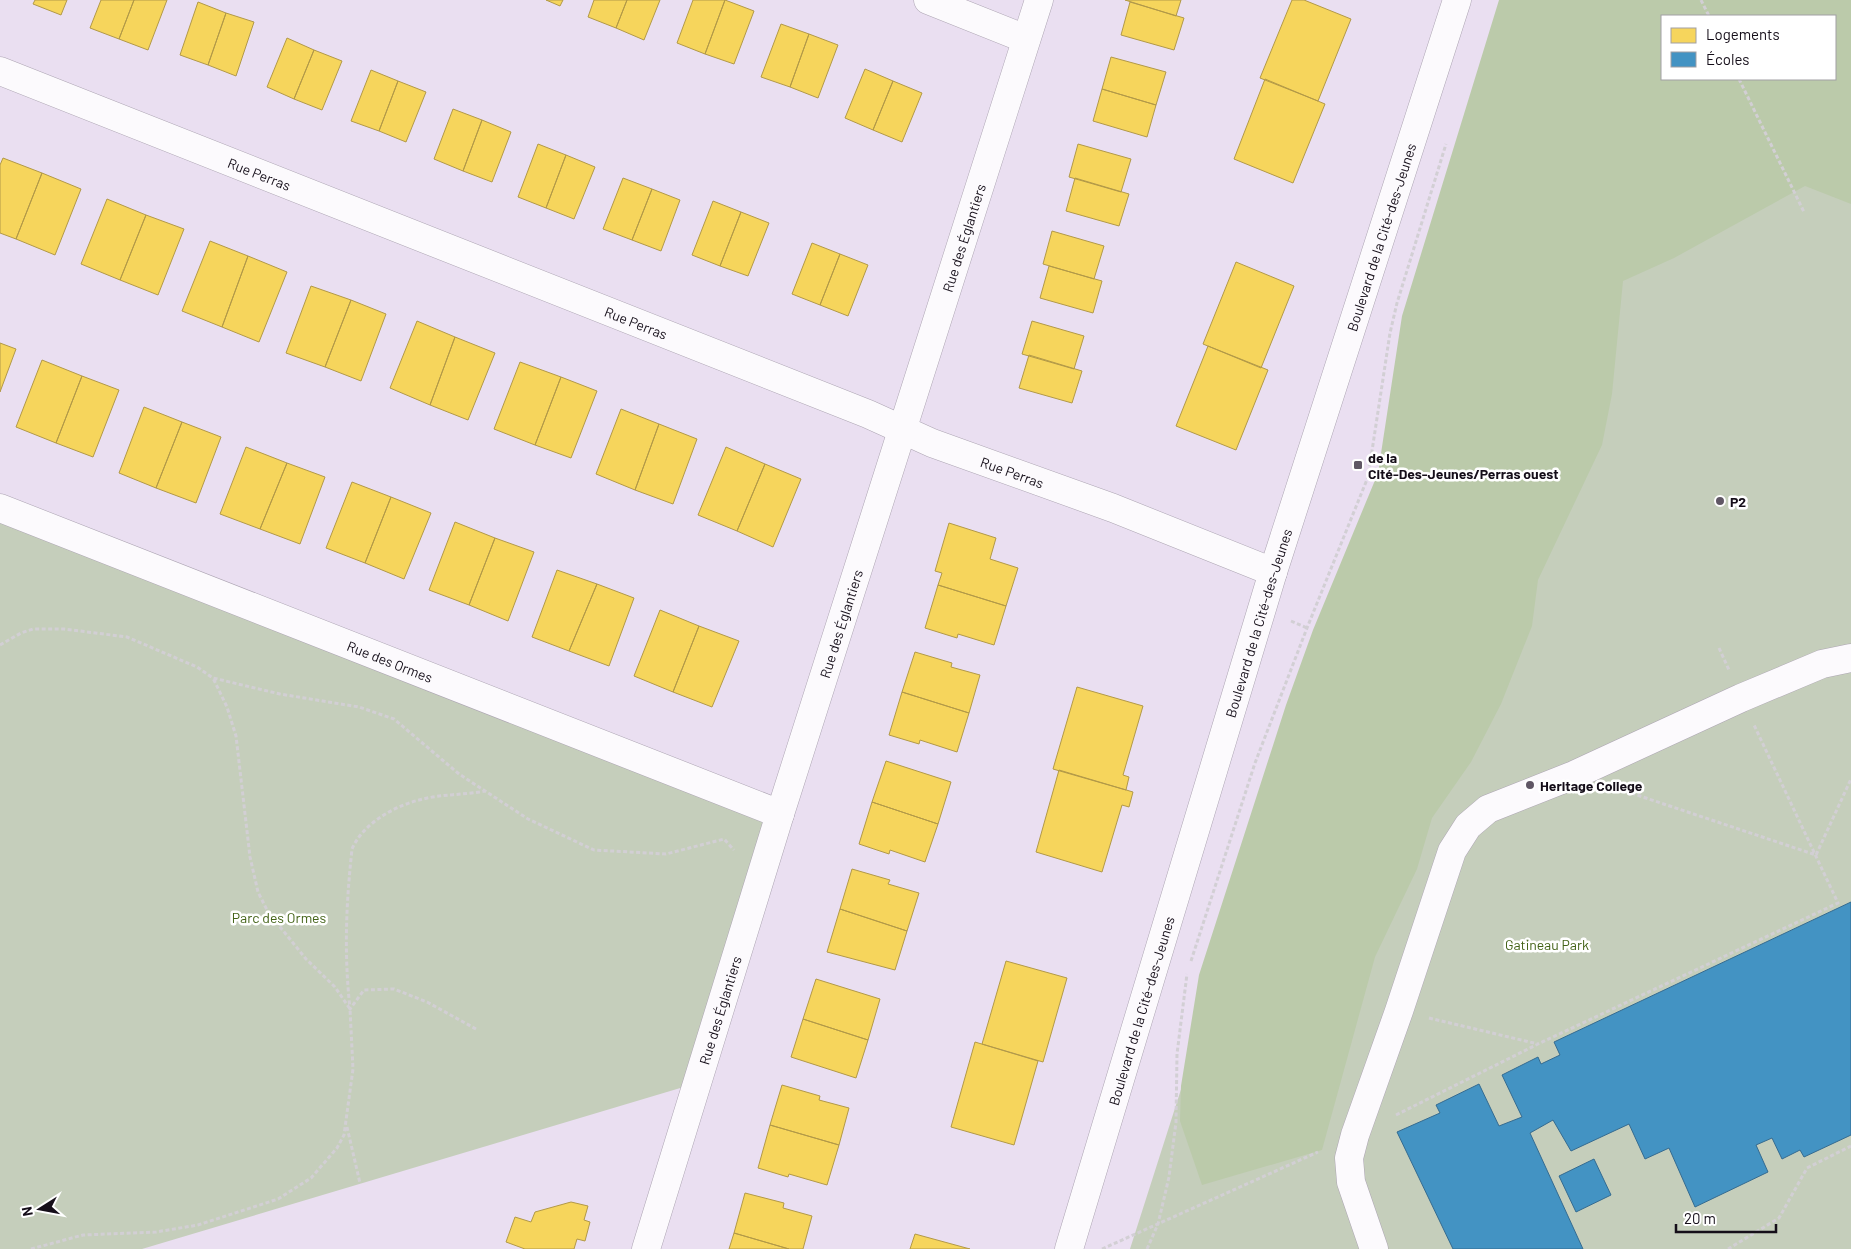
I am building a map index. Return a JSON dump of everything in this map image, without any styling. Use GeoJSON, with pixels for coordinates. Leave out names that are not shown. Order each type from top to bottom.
{"type":"FeatureCollection","features":[{"type":"Feature","properties":{"kind":"street"},"geometry":{"type":"LineString","coordinates":[[928,0],[1026,39]]}},
{"type":"Feature","properties":{"kind":"street","name":"Rue des Églantiers"},"geometry":{"type":"LineString","coordinates":[[646,1249],[901,429],[1039,0]]}},
{"type":"Feature","properties":{"kind":"street","name":"Boulevard de la Cité-des-Jeunes"},"geometry":{"type":"LineString","coordinates":[[1069,1249],[1273,572],[1457,0]]}},
{"type":"Feature","properties":{"kind":"street","name":"Rue Perras"},"geometry":{"type":"LineString","coordinates":[[0,71],[832,399],[932,443],[1113,508],[1273,572]]}},
{"type":"Feature","properties":{"kind":"street","name":"Rue des Ormes"},"geometry":{"type":"LineString","coordinates":[[0,508],[780,814]]}},
{"type":"Feature","properties":{"kind":"street"},"geometry":{"type":"LineString","coordinates":[[1374,1249],[1351,1182],[1349,1158],[1355,1135],[1452,852],[1468,826],[1488,809],[1574,775],[1741,698],[1822,664],[1851,658]]}},
{"type":"Feature","properties":{"kind":"path"},"geometry":{"type":"LineString","coordinates":[[1701,0],[1708,15]]}},
{"type":"Feature","properties":{"kind":"path"},"geometry":{"type":"LineString","coordinates":[[1739,80],[1804,212]]}},
{"type":"Feature","properties":{"kind":"path"},"geometry":{"type":"LineString","coordinates":[[1146,1249],[1158,1224],[1169,1177],[1176,1122],[1177,1054],[1187,974],[1255,763],[1368,477],[1390,333],[1397,303],[1449,135]]}},
{"type":"Feature","properties":{"kind":"path"},"geometry":{"type":"LineString","coordinates":[[1288,620],[1307,628]]}},
{"type":"Feature","properties":{"kind":"path"},"geometry":{"type":"LineString","coordinates":[[0,645],[21,633],[33,629],[64,629],[127,637],[197,667],[213,678],[280,694],[359,707],[394,719],[459,774],[528,819],[594,850],[666,854],[724,839],[734,850]]}},
{"type":"Feature","properties":{"kind":"path"},"geometry":{"type":"LineString","coordinates":[[1102,1249],[1355,1135],[1538,1044],[1838,903],[1719,648]]}},
{"type":"Feature","properties":{"kind":"path"},"geometry":{"type":"LineString","coordinates":[[213,678],[227,706],[236,736],[250,857],[258,892],[268,912],[306,959],[335,987],[350,1009]]}},
{"type":"Feature","properties":{"kind":"path"},"geometry":{"type":"LineString","coordinates":[[1574,775],[1816,855]]}},
{"type":"Feature","properties":{"kind":"path"},"geometry":{"type":"LineString","coordinates":[[1816,855],[1851,778]]}},
{"type":"Feature","properties":{"kind":"path"},"geometry":{"type":"LineString","coordinates":[[32,1249],[83,1235],[156,1232],[198,1225],[278,1200],[312,1178],[337,1148],[344,1135],[346,1124],[353,1069],[345,961],[345,936],[352,849],[356,839],[383,815],[422,799],[486,791]]}},
{"type":"Feature","properties":{"kind":"path"},"geometry":{"type":"LineString","coordinates":[[350,1009],[364,990],[394,989],[427,1002],[476,1029]]}},
{"type":"Feature","properties":{"kind":"path"},"geometry":{"type":"LineString","coordinates":[[1399,1011],[1538,1044]]}},
{"type":"Feature","properties":{"kind":"path"},"geometry":{"type":"LineString","coordinates":[[346,1124],[360,1184]]}},
{"type":"Feature","properties":{"kind":"path"},"geometry":{"type":"LineString","coordinates":[[1728,1249],[1779,1218],[1807,1168],[1851,1146]]}},
{"type":"Feature","properties":{"kind":"green space"},"geometry":{"type":"Polygon","coordinates":[[[1499,0],[1851,0],[1851,204],[1805,186],[1674,258],[1623,281],[1612,394],[1602,445],[1538,580],[1532,626],[1501,704],[1471,762],[1432,818],[1417,869],[1375,957],[1322,1150],[1202,1185],[1180,1121],[1181,1086],[1199,975],[1286,705],[1313,630],[1378,473],[1402,316],[1499,0]]]}},
{"type":"Feature","properties":{"kind":"green space","name":"Gatineau Park"},"geometry":{"type":"Polygon","coordinates":[[[1513,0],[1851,0],[1851,1249],[1130,1249],[1378,473],[1513,0]]]}},
{"type":"Feature","properties":{"kind":"green space","name":"Parc des Ormes"},"geometry":{"type":"Polygon","coordinates":[[[0,508],[780,814],[697,1083],[142,1249],[0,1249],[0,508]]]}},
{"type":"Feature","properties":{"kind":"building: Logements"},"geometry":{"type":"Polygon","coordinates":[[[35,0],[67,0],[61,15],[33,4],[35,0]]]}},
{"type":"Feature","properties":{"kind":"building: Logements"},"geometry":{"type":"Polygon","coordinates":[[[101,0],[134,0],[119,39],[90,28],[101,0]]]}},
{"type":"Feature","properties":{"kind":"building: Logements"},"geometry":{"type":"Polygon","coordinates":[[[134,0],[167,0],[148,50],[119,39],[134,0]]]}},
{"type":"Feature","properties":{"kind":"building: Logements"},"geometry":{"type":"Polygon","coordinates":[[[546,0],[563,0],[560,6],[546,0]]]}},
{"type":"Feature","properties":{"kind":"building: Logements"},"geometry":{"type":"Polygon","coordinates":[[[594,0],[627,0],[616,28],[588,17],[594,0]]]}},
{"type":"Feature","properties":{"kind":"building: Logements"},"geometry":{"type":"Polygon","coordinates":[[[627,0],[660,0],[644,40],[616,28],[627,0]]]}},
{"type":"Feature","properties":{"kind":"building: Logements"},"geometry":{"type":"Polygon","coordinates":[[[693,0],[725,0],[705,54],[677,43],[693,0]]]}},
{"type":"Feature","properties":{"kind":"building: Logements"},"geometry":{"type":"Polygon","coordinates":[[[725,0],[754,11],[734,64],[705,54],[725,0]]]}},
{"type":"Feature","properties":{"kind":"building: Logements"},"geometry":{"type":"Polygon","coordinates":[[[1125,0],[1181,0],[1176,16],[1125,0]]]}},
{"type":"Feature","properties":{"kind":"building: Logements"},"geometry":{"type":"Polygon","coordinates":[[[1292,0],[1304,0],[1351,19],[1318,101],[1260,78],[1292,0]]]}},
{"type":"Feature","properties":{"kind":"building: Logements"},"geometry":{"type":"Polygon","coordinates":[[[198,2],[226,13],[208,65],[180,55],[198,2]]]}},
{"type":"Feature","properties":{"kind":"building: Logements"},"geometry":{"type":"Polygon","coordinates":[[[1130,2],[1184,18],[1174,50],[1121,35],[1130,2]]]}},
{"type":"Feature","properties":{"kind":"building: Logements"},"geometry":{"type":"Polygon","coordinates":[[[226,13],[254,22],[236,76],[208,65],[226,13]]]}},
{"type":"Feature","properties":{"kind":"building: Logements"},"geometry":{"type":"Polygon","coordinates":[[[781,24],[809,34],[790,87],[761,77],[781,24]]]}},
{"type":"Feature","properties":{"kind":"building: Logements"},"geometry":{"type":"Polygon","coordinates":[[[809,34],[838,45],[818,98],[790,87],[809,34]]]}},
{"type":"Feature","properties":{"kind":"building: Logements"},"geometry":{"type":"Polygon","coordinates":[[[287,38],[314,50],[294,99],[267,87],[287,38]]]}},
{"type":"Feature","properties":{"kind":"building: Logements"},"geometry":{"type":"Polygon","coordinates":[[[314,50],[342,61],[322,110],[294,99],[314,50]]]}},
{"type":"Feature","properties":{"kind":"building: Logements"},"geometry":{"type":"Polygon","coordinates":[[[1111,57],[1166,72],[1156,105],[1102,89],[1111,57]]]}},
{"type":"Feature","properties":{"kind":"building: Logements"},"geometry":{"type":"Polygon","coordinates":[[[865,69],[893,81],[873,130],[845,118],[865,69]]]}},
{"type":"Feature","properties":{"kind":"building: Logements"},"geometry":{"type":"Polygon","coordinates":[[[371,70],[398,81],[379,131],[351,121],[371,70]]]}},
{"type":"Feature","properties":{"kind":"building: Logements"},"geometry":{"type":"Polygon","coordinates":[[[1265,79],[1325,104],[1293,183],[1234,159],[1265,79]]]}},
{"type":"Feature","properties":{"kind":"building: Logements"},"geometry":{"type":"Polygon","coordinates":[[[398,81],[426,92],[406,142],[379,131],[398,81]]]}},
{"type":"Feature","properties":{"kind":"building: Logements"},"geometry":{"type":"Polygon","coordinates":[[[893,81],[922,93],[902,142],[873,130],[893,81]]]}},
{"type":"Feature","properties":{"kind":"building: Logements"},"geometry":{"type":"Polygon","coordinates":[[[1102,89],[1156,105],[1147,137],[1093,121],[1102,89]]]}},
{"type":"Feature","properties":{"kind":"building: Logements"},"geometry":{"type":"Polygon","coordinates":[[[453,109],[482,120],[463,171],[434,159],[453,109]]]}},
{"type":"Feature","properties":{"kind":"building: Logements"},"geometry":{"type":"Polygon","coordinates":[[[482,120],[511,132],[492,182],[463,171],[482,120]]]}},
{"type":"Feature","properties":{"kind":"building: Logements"},"geometry":{"type":"Polygon","coordinates":[[[538,144],[566,155],[546,208],[518,197],[538,144]]]}},
{"type":"Feature","properties":{"kind":"building: Logements"},"geometry":{"type":"Polygon","coordinates":[[[1078,144],[1131,159],[1121,192],[1069,177],[1078,144]]]}},
{"type":"Feature","properties":{"kind":"building: Logements"},"geometry":{"type":"Polygon","coordinates":[[[566,155],[595,167],[574,219],[546,208],[566,155]]]}},
{"type":"Feature","properties":{"kind":"building: Logements"},"geometry":{"type":"Polygon","coordinates":[[[3,158],[42,173],[16,239],[0,233],[0,165],[3,158]]]}},
{"type":"Feature","properties":{"kind":"building: Logements"},"geometry":{"type":"Polygon","coordinates":[[[42,173],[81,189],[55,255],[16,239],[42,173]]]}},
{"type":"Feature","properties":{"kind":"building: Logements"},"geometry":{"type":"Polygon","coordinates":[[[623,178],[652,189],[632,240],[603,229],[623,178]]]}},
{"type":"Feature","properties":{"kind":"building: Logements"},"geometry":{"type":"Polygon","coordinates":[[[1075,178],[1129,194],[1119,226],[1066,211],[1075,178]]]}},
{"type":"Feature","properties":{"kind":"building: Logements"},"geometry":{"type":"Polygon","coordinates":[[[652,189],[680,200],[661,251],[632,240],[652,189]]]}},
{"type":"Feature","properties":{"kind":"building: Logements"},"geometry":{"type":"Polygon","coordinates":[[[107,199],[146,215],[120,280],[81,264],[107,199]]]}},
{"type":"Feature","properties":{"kind":"building: Logements"},"geometry":{"type":"Polygon","coordinates":[[[713,201],[741,212],[720,266],[692,255],[713,201]]]}},
{"type":"Feature","properties":{"kind":"building: Logements"},"geometry":{"type":"Polygon","coordinates":[[[741,212],[769,223],[748,276],[720,266],[741,212]]]}},
{"type":"Feature","properties":{"kind":"building: Logements"},"geometry":{"type":"Polygon","coordinates":[[[146,215],[184,229],[158,295],[120,280],[146,215]]]}},
{"type":"Feature","properties":{"kind":"building: Logements"},"geometry":{"type":"Polygon","coordinates":[[[1052,231],[1104,246],[1094,279],[1043,264],[1052,231]]]}},
{"type":"Feature","properties":{"kind":"building: Logements"},"geometry":{"type":"Polygon","coordinates":[[[210,241],[248,256],[222,327],[182,311],[210,241]]]}},
{"type":"Feature","properties":{"kind":"building: Logements"},"geometry":{"type":"Polygon","coordinates":[[[812,243],[840,254],[820,305],[792,294],[812,243]]]}},
{"type":"Feature","properties":{"kind":"building: Logements"},"geometry":{"type":"Polygon","coordinates":[[[840,254],[868,265],[848,316],[820,305],[840,254]]]}},
{"type":"Feature","properties":{"kind":"building: Logements"},"geometry":{"type":"Polygon","coordinates":[[[248,256],[287,272],[259,342],[222,327],[248,256]]]}},
{"type":"Feature","properties":{"kind":"building: Logements"},"geometry":{"type":"Polygon","coordinates":[[[1236,262],[1294,286],[1261,368],[1203,344],[1236,262]]]}},
{"type":"Feature","properties":{"kind":"building: Logements"},"geometry":{"type":"Polygon","coordinates":[[[1049,266],[1102,281],[1093,313],[1040,298],[1049,266]]]}},
{"type":"Feature","properties":{"kind":"building: Logements"},"geometry":{"type":"Polygon","coordinates":[[[311,286],[351,300],[325,367],[286,353],[311,286]]]}},
{"type":"Feature","properties":{"kind":"building: Logements"},"geometry":{"type":"Polygon","coordinates":[[[351,300],[386,314],[361,381],[325,367],[351,300]]]}},
{"type":"Feature","properties":{"kind":"building: Logements"},"geometry":{"type":"Polygon","coordinates":[[[417,321],[455,337],[430,405],[390,388],[417,321]]]}},
{"type":"Feature","properties":{"kind":"building: Logements"},"geometry":{"type":"Polygon","coordinates":[[[1032,321],[1084,336],[1074,369],[1022,354],[1032,321]]]}},
{"type":"Feature","properties":{"kind":"building: Logements"},"geometry":{"type":"Polygon","coordinates":[[[455,337],[495,353],[468,420],[430,405],[455,337]]]}},
{"type":"Feature","properties":{"kind":"building: Logements"},"geometry":{"type":"Polygon","coordinates":[[[0,343],[16,349],[0,392],[0,343]]]}},
{"type":"Feature","properties":{"kind":"building: Logements"},"geometry":{"type":"Polygon","coordinates":[[[1208,346],[1268,370],[1236,450],[1176,426],[1208,346]]]}},
{"type":"Feature","properties":{"kind":"building: Logements"},"geometry":{"type":"Polygon","coordinates":[[[1029,355],[1082,371],[1072,403],[1019,388],[1029,355]]]}},
{"type":"Feature","properties":{"kind":"building: Logements"},"geometry":{"type":"Polygon","coordinates":[[[42,360],[82,376],[56,443],[16,427],[42,360]]]}},
{"type":"Feature","properties":{"kind":"building: Logements"},"geometry":{"type":"Polygon","coordinates":[[[520,362],[561,377],[535,445],[494,429],[520,362]]]}},
{"type":"Feature","properties":{"kind":"building: Logements"},"geometry":{"type":"Polygon","coordinates":[[[82,376],[119,390],[93,457],[56,443],[82,376]]]}},
{"type":"Feature","properties":{"kind":"building: Logements"},"geometry":{"type":"Polygon","coordinates":[[[561,377],[597,391],[571,458],[535,445],[561,377]]]}},
{"type":"Feature","properties":{"kind":"building: Logements"},"geometry":{"type":"Polygon","coordinates":[[[144,407],[182,422],[156,488],[119,473],[144,407]]]}},
{"type":"Feature","properties":{"kind":"building: Logements"},"geometry":{"type":"Polygon","coordinates":[[[621,409],[659,424],[635,490],[596,474],[621,409]]]}},
{"type":"Feature","properties":{"kind":"building: Logements"},"geometry":{"type":"Polygon","coordinates":[[[182,422],[221,437],[196,503],[156,488],[182,422]]]}},
{"type":"Feature","properties":{"kind":"building: Logements"},"geometry":{"type":"Polygon","coordinates":[[[659,424],[697,439],[673,504],[635,490],[659,424]]]}},
{"type":"Feature","properties":{"kind":"building: Logements"},"geometry":{"type":"Polygon","coordinates":[[[246,447],[287,463],[260,529],[220,514],[246,447]]]}},
{"type":"Feature","properties":{"kind":"building: Logements"},"geometry":{"type":"Polygon","coordinates":[[[726,447],[765,464],[737,531],[698,515],[726,447]]]}},
{"type":"Feature","properties":{"kind":"building: Logements"},"geometry":{"type":"Polygon","coordinates":[[[287,463],[325,477],[300,544],[260,529],[287,463]]]}},
{"type":"Feature","properties":{"kind":"building: Logements"},"geometry":{"type":"Polygon","coordinates":[[[765,464],[801,479],[773,547],[737,531],[765,464]]]}},
{"type":"Feature","properties":{"kind":"building: Logements"},"geometry":{"type":"Polygon","coordinates":[[[352,482],[391,497],[365,563],[326,548],[352,482]]]}},
{"type":"Feature","properties":{"kind":"building: Logements"},"geometry":{"type":"Polygon","coordinates":[[[391,497],[431,513],[404,579],[365,563],[391,497]]]}},
{"type":"Feature","properties":{"kind":"building: Logements"},"geometry":{"type":"Polygon","coordinates":[[[455,522],[495,538],[469,605],[429,590],[455,522]]]}},
{"type":"Feature","properties":{"kind":"building: Logements"},"geometry":{"type":"Polygon","coordinates":[[[949,523],[996,538],[990,559],[1018,568],[1006,606],[938,585],[942,573],[935,571],[949,523]]]}},
{"type":"Feature","properties":{"kind":"building: Logements"},"geometry":{"type":"Polygon","coordinates":[[[495,538],[534,552],[508,621],[469,605],[495,538]]]}},
{"type":"Feature","properties":{"kind":"building: Logements"},"geometry":{"type":"Polygon","coordinates":[[[557,570],[597,584],[569,651],[532,637],[557,570]]]}},
{"type":"Feature","properties":{"kind":"building: Logements"},"geometry":{"type":"Polygon","coordinates":[[[597,584],[634,598],[609,666],[569,651],[597,584]]]}},
{"type":"Feature","properties":{"kind":"building: Logements"},"geometry":{"type":"Polygon","coordinates":[[[938,585],[1006,606],[994,645],[958,634],[957,638],[925,628],[938,585]]]}},
{"type":"Feature","properties":{"kind":"building: Logements"},"geometry":{"type":"Polygon","coordinates":[[[660,610],[699,626],[673,692],[634,676],[660,610]]]}},
{"type":"Feature","properties":{"kind":"building: Logements"},"geometry":{"type":"Polygon","coordinates":[[[699,626],[739,641],[712,707],[673,692],[699,626]]]}},
{"type":"Feature","properties":{"kind":"building: Logements"},"geometry":{"type":"Polygon","coordinates":[[[915,652],[952,663],[951,667],[980,675],[969,713],[902,692],[915,652]]]}},
{"type":"Feature","properties":{"kind":"building: Logements"},"geometry":{"type":"Polygon","coordinates":[[[1077,687],[1143,706],[1123,775],[1129,777],[1126,790],[1053,769],[1077,687]]]}},
{"type":"Feature","properties":{"kind":"building: Logements"},"geometry":{"type":"Polygon","coordinates":[[[902,692],[969,713],[957,752],[920,740],[919,744],[889,735],[902,692]]]}},
{"type":"Feature","properties":{"kind":"building: Logements"},"geometry":{"type":"Polygon","coordinates":[[[886,761],[951,782],[938,824],[872,802],[886,761]]]}},
{"type":"Feature","properties":{"kind":"building: Logements"},"geometry":{"type":"Polygon","coordinates":[[[1059,770],[1133,792],[1129,807],[1122,805],[1102,872],[1036,852],[1059,770]]]}},
{"type":"Feature","properties":{"kind":"building: Logements"},"geometry":{"type":"Polygon","coordinates":[[[872,802],[938,824],[925,862],[890,850],[889,854],[859,844],[872,802]]]}},
{"type":"Feature","properties":{"kind":"building: Logements"},"geometry":{"type":"Polygon","coordinates":[[[852,869],[890,880],[888,884],[919,893],[907,931],[840,909],[852,869]]]}},
{"type":"Feature","properties":{"kind":"building: Logements"},"geometry":{"type":"Polygon","coordinates":[[[840,909],[907,931],[895,970],[827,952],[840,909]]]}},
{"type":"Feature","properties":{"kind":"building: Logements"},"geometry":{"type":"Polygon","coordinates":[[[1006,961],[1067,978],[1043,1062],[982,1044],[1006,961]]]}},
{"type":"Feature","properties":{"kind":"building: Logements"},"geometry":{"type":"Polygon","coordinates":[[[816,979],[880,999],[868,1040],[803,1019],[816,979]]]}},
{"type":"Feature","properties":{"kind":"building: Logements"},"geometry":{"type":"Polygon","coordinates":[[[803,1019],[868,1040],[856,1078],[791,1057],[803,1019]]]}},
{"type":"Feature","properties":{"kind":"building: Logements"},"geometry":{"type":"Polygon","coordinates":[[[975,1042],[1038,1061],[1014,1145],[951,1127],[975,1042]]]}},
{"type":"Feature","properties":{"kind":"building: Logements"},"geometry":{"type":"Polygon","coordinates":[[[782,1085],[820,1096],[819,1100],[849,1108],[839,1145],[770,1125],[782,1085]]]}},
{"type":"Feature","properties":{"kind":"building: Logements"},"geometry":{"type":"Polygon","coordinates":[[[770,1125],[839,1145],[827,1185],[789,1174],[788,1177],[758,1168],[770,1125]]]}},
{"type":"Feature","properties":{"kind":"building: Logements"},"geometry":{"type":"Polygon","coordinates":[[[745,1193],[784,1203],[783,1208],[812,1216],[803,1249],[789,1249],[734,1233],[745,1193]]]}},
{"type":"Feature","properties":{"kind":"building: Logements"},"geometry":{"type":"Polygon","coordinates":[[[571,1202],[588,1206],[584,1220],[590,1222],[585,1241],[577,1239],[574,1249],[525,1249],[506,1242],[515,1217],[531,1222],[535,1212],[571,1202]]]}},
{"type":"Feature","properties":{"kind":"building: Logements"},"geometry":{"type":"Polygon","coordinates":[[[734,1233],[789,1249],[729,1249],[734,1233]]]}},
{"type":"Feature","properties":{"kind":"building: Logements"},"geometry":{"type":"Polygon","coordinates":[[[915,1234],[970,1249],[910,1249],[915,1234]]]}},
{"type":"Feature","properties":{"kind":"building: Écoles"},"geometry":{"type":"Polygon","coordinates":[[[1851,902],[1851,1135],[1804,1157],[1800,1150],[1782,1159],[1772,1138],[1756,1145],[1768,1172],[1695,1207],[1669,1148],[1645,1159],[1629,1124],[1571,1151],[1553,1120],[1530,1133],[1583,1249],[1453,1249],[1397,1132],[1440,1113],[1436,1105],[1479,1084],[1499,1126],[1522,1117],[1502,1075],[1538,1057],[1541,1064],[1560,1055],[1554,1042],[1851,902]]]}},
{"type":"Feature","properties":{"kind":"building: Écoles"},"geometry":{"type":"Polygon","coordinates":[[[1594,1159],[1611,1195],[1576,1212],[1559,1176],[1594,1159]]]}},
{"type":"Feature","properties":{"kind":"place","name":"de la Cité-Des-Jeunes/Perras ouest"},"geometry":{"type":"Point","coordinates":[1358,465]}},
{"type":"Feature","properties":{"kind":"place","name":"P2"},"geometry":{"type":"Point","coordinates":[1720,501]}},
{"type":"Feature","properties":{"kind":"place","name":"Heritage College"},"geometry":{"type":"Point","coordinates":[1530,785]}}]}
